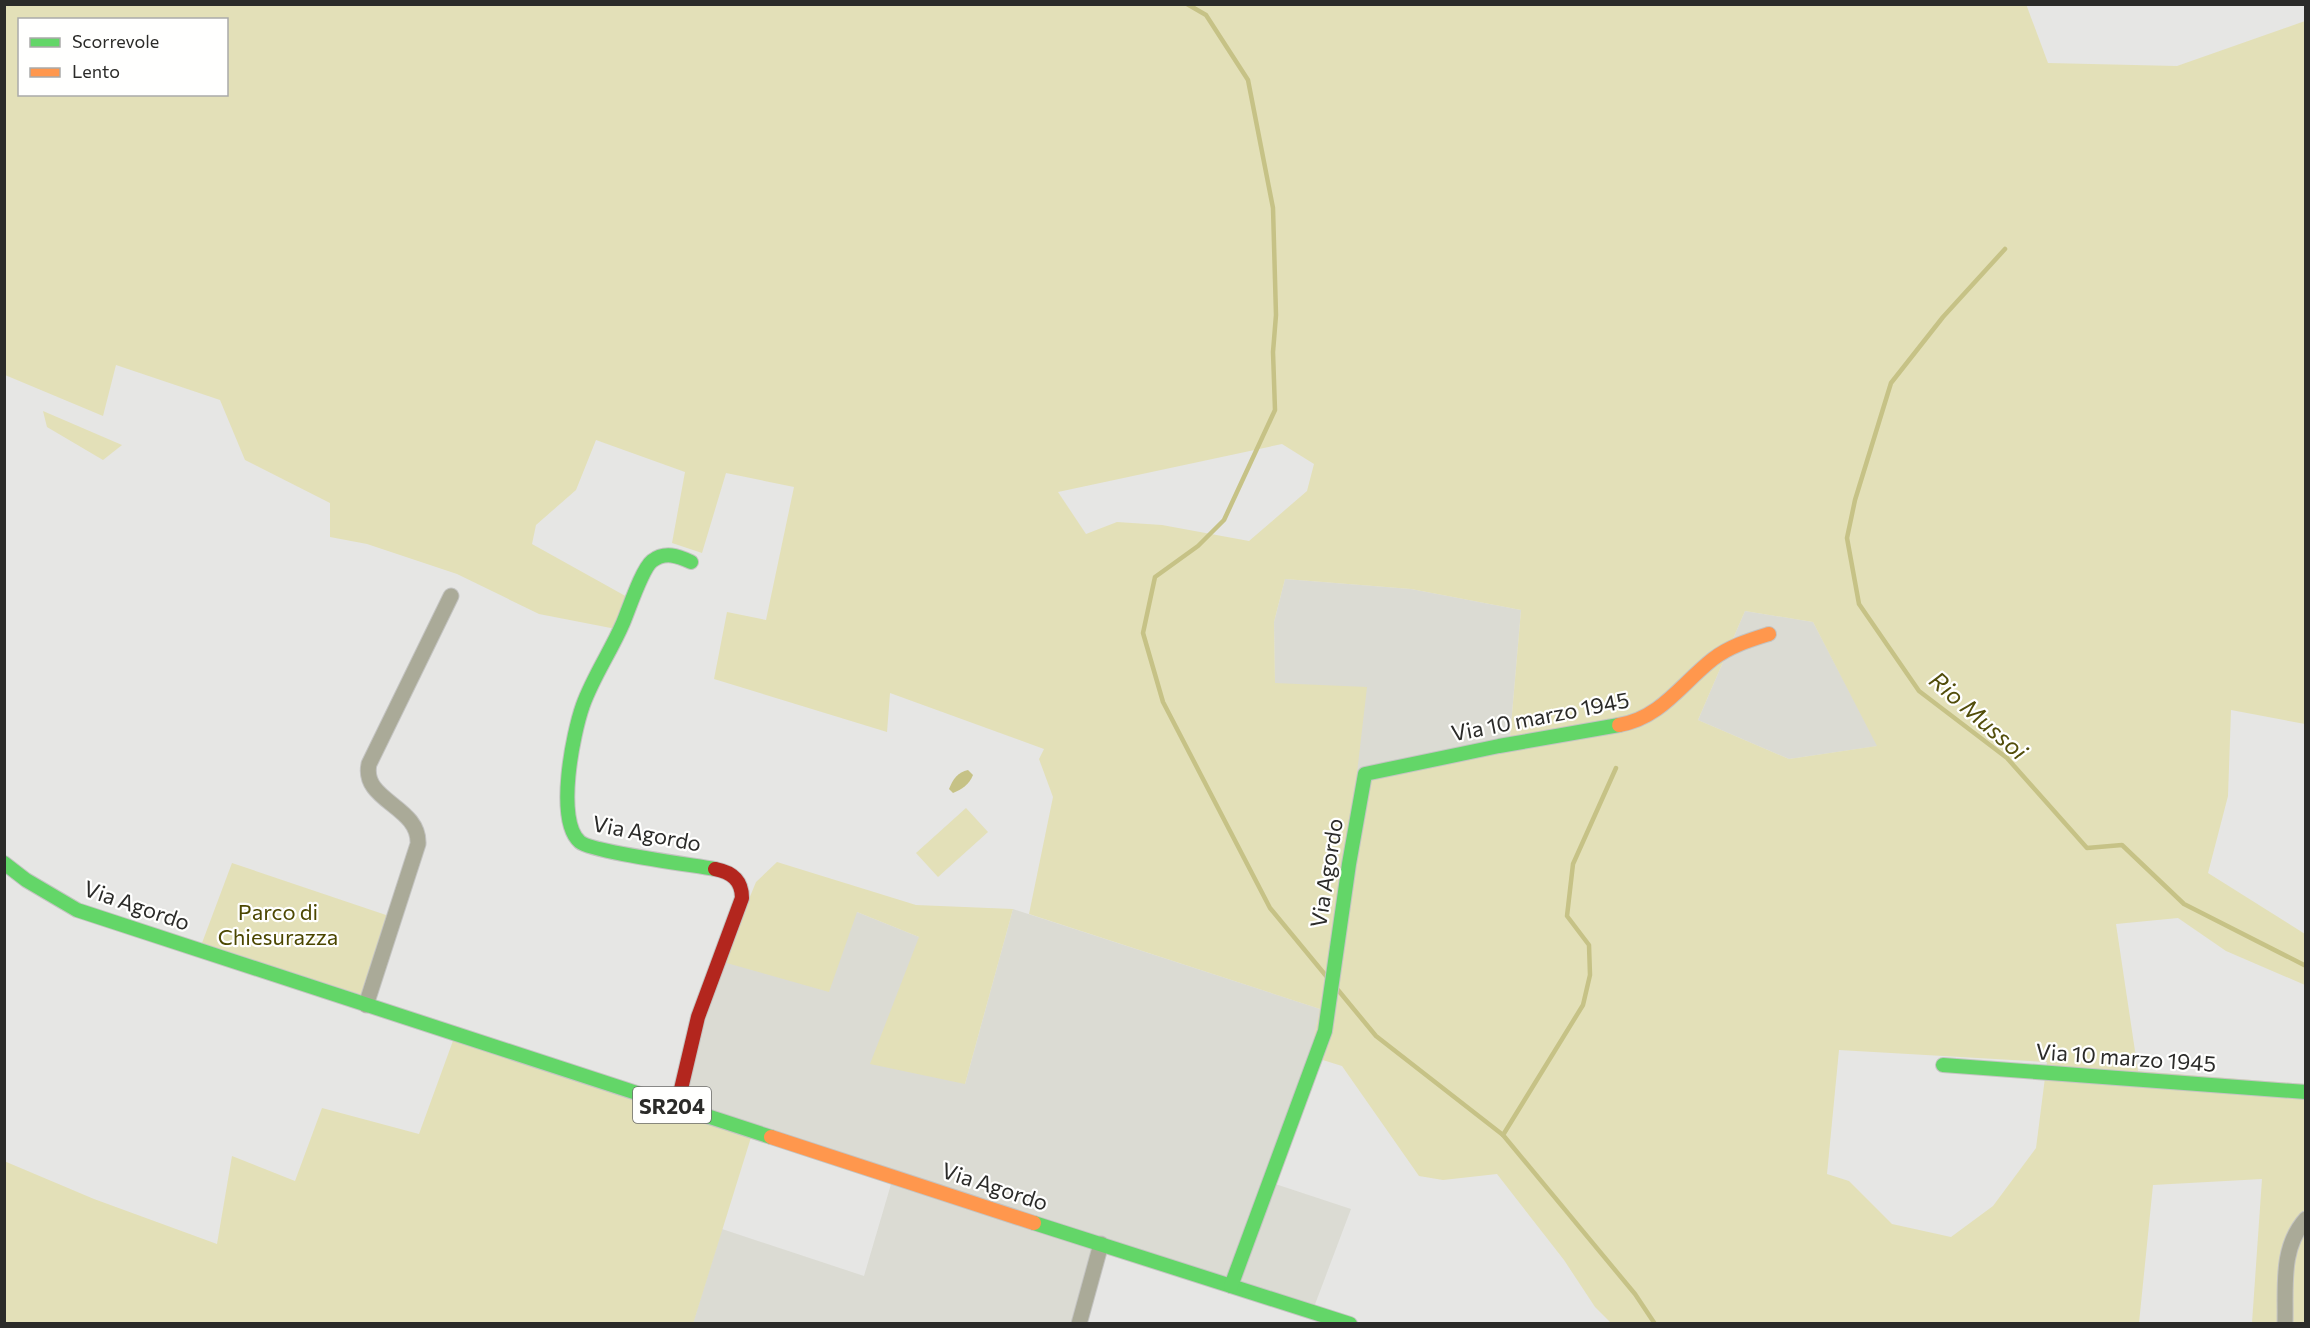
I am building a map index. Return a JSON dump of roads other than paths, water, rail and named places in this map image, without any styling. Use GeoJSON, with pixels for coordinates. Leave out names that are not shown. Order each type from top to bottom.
{"type":"FeatureCollection","features":[{"type":"Feature","properties":{"kind":"street","name":"Via Agordo"},"geometry":{"type":"LineString","coordinates":[[677,1106],[698,1017],[741,904],[743,893],[741,883],[732,874],[722,870],[582,844],[576,841],[571,830],[568,802],[576,730],[583,705],[607,658],[648,565],[659,556],[666,555],[674,555],[692,562]]}},
{"type":"Feature","properties":{"kind":"street"},"geometry":{"type":"LineString","coordinates":[[366,1005],[418,844],[413,823],[371,785],[369,764],[451,596]]}},
{"type":"Feature","properties":{"kind":"street","name":"Via 10 marzo 1945"},"geometry":{"type":"LineString","coordinates":[[1365,774],[1499,746],[1636,722],[1652,713],[1724,651],[1769,634]]}},
{"type":"Feature","properties":{"kind":"street","name":"Via Agordo"},"geometry":{"type":"LineString","coordinates":[[1231,1286],[1325,1031],[1349,864],[1365,774]]}},
{"type":"Feature","properties":{"kind":"street","name":"Via Agordo"},"geometry":{"type":"LineString","coordinates":[[4,863],[26,880],[77,910],[1350,1323]]}},
{"type":"Feature","properties":{"kind":"street","name":"Via 10 marzo 1945"},"geometry":{"type":"LineString","coordinates":[[1943,1065],[2306,1092]]}},
{"type":"Feature","properties":{"kind":"street"},"geometry":{"type":"LineString","coordinates":[[2285,1323],[2287,1257],[2293,1236],[2306,1219]]}},
{"type":"Feature","properties":{"kind":"street"},"geometry":{"type":"LineString","coordinates":[[1079,1323],[1101,1244]]}},
{"type":"Feature","properties":{"kind":"waterway"},"geometry":{"type":"LineString","coordinates":[[1187,4],[1206,15],[1248,80],[1273,208],[1276,315],[1273,352],[1275,410],[1224,520],[1198,546],[1155,577],[1143,633],[1163,702],[1270,908],[1327,977]]}},
{"type":"Feature","properties":{"kind":"waterway","name":"Rio Mussoi"},"geometry":{"type":"LineString","coordinates":[[2005,249],[1943,317],[1891,383],[1855,500],[1847,538],[1859,604],[1919,691],[2007,758],[2087,848],[2122,845],[2184,904],[2306,966]]}},
{"type":"Feature","properties":{"kind":"waterway"},"geometry":{"type":"LineString","coordinates":[[1503,1135],[1583,1005],[1590,975],[1589,945],[1567,916],[1573,864],[1616,768]]}},
{"type":"Feature","properties":{"kind":"waterway"},"geometry":{"type":"LineString","coordinates":[[1338,990],[1376,1036],[1503,1135],[1635,1294],[1655,1324]]}},
{"type":"Feature","properties":{"kind":"park label","name":"Parco di Chiesurazza"},"geometry":{"type":"Point","coordinates":[278,924]}}]}
